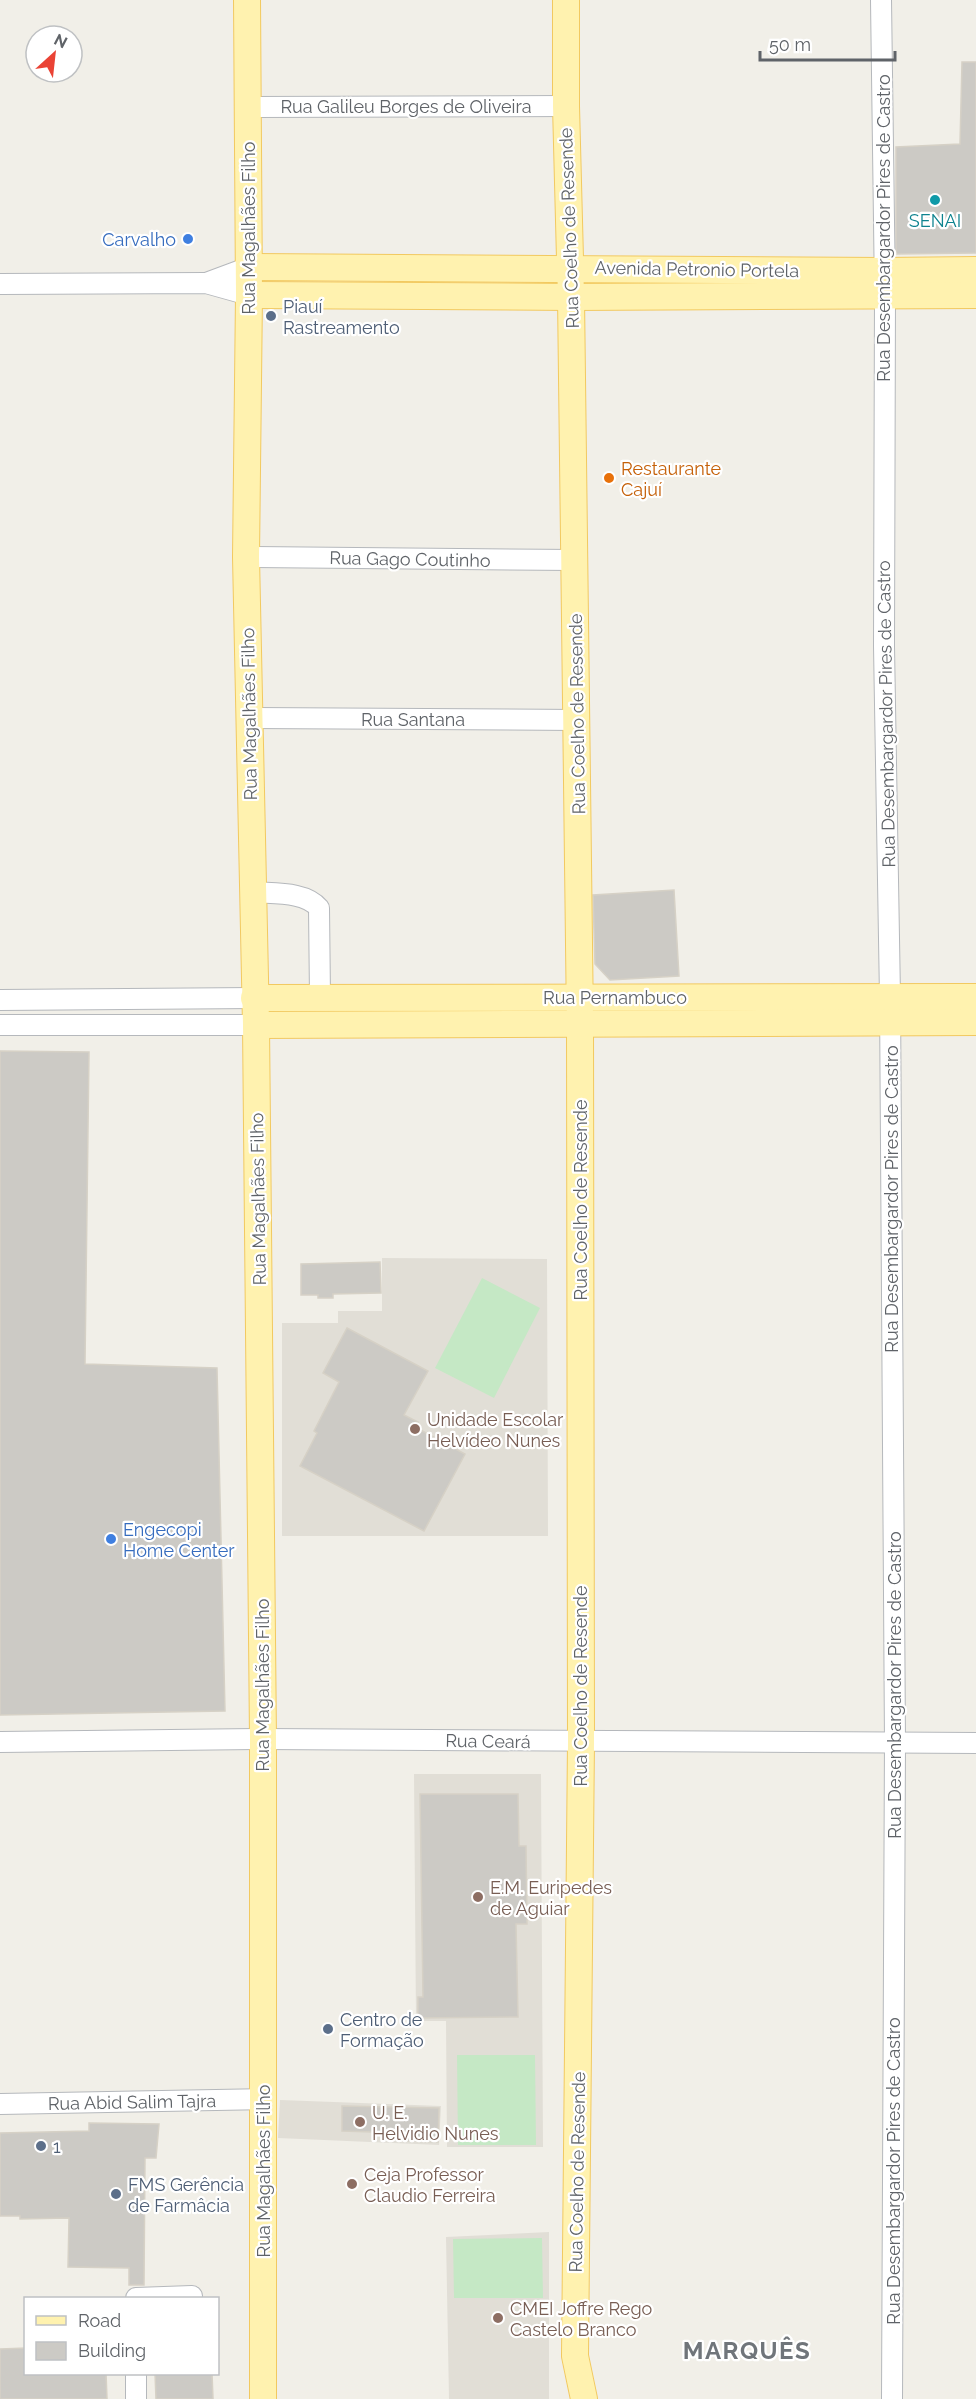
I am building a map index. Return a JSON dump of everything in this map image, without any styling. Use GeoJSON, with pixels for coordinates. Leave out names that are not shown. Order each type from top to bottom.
{"type":"FeatureCollection","features":[{"type":"Feature","properties":{"kind":"main road","name":"Rua Magalhães Filho"},"geometry":{"type":"LineString","coordinates":[[247,0],[249,295],[246,557],[256,1025],[263,1739],[263,2399]]}},
{"type":"Feature","properties":{"kind":"main road","name":"Rua Coelho de Resende"},"geometry":{"type":"LineString","coordinates":[[567,0],[566,106],[578,720],[580,1024],[581,1742],[575,2356],[584,2399]]}},
{"type":"Feature","properties":{"kind":"main road","name":"Avenida Petronio Portela"},"geometry":{"type":"LineString","coordinates":[[249,267],[570,268],[885,283],[976,294]]}},
{"type":"Feature","properties":{"kind":"main road","name":"Avenida Petronio Portela"},"geometry":{"type":"LineString","coordinates":[[249,295],[571,297],[885,283],[976,270]]}},
{"type":"Feature","properties":{"kind":"main road","name":"Rua Pernambuco"},"geometry":{"type":"LineString","coordinates":[[254,998],[976,997]]}},
{"type":"Feature","properties":{"kind":"main road","name":"Rua Pernambuco"},"geometry":{"type":"LineString","coordinates":[[256,1025],[976,1023]]}},
{"type":"Feature","properties":{"kind":"street","name":"Rua Desembargardor Pires de Castro"},"geometry":{"type":"LineString","coordinates":[[881,0],[885,283],[884,646],[890,997],[895,1742],[892,2399]]}},
{"type":"Feature","properties":{"kind":"street","name":"Rua Galileu Borges de Oliveira"},"geometry":{"type":"LineString","coordinates":[[247,107],[566,106]]}},
{"type":"Feature","properties":{"kind":"street","name":"Avenida Petronio Portela"},"geometry":{"type":"LineString","coordinates":[[206,284],[249,267]]}},
{"type":"Feature","properties":{"kind":"street","name":"Avenida Petronio Portela"},"geometry":{"type":"LineString","coordinates":[[0,284],[206,284],[249,295]]}},
{"type":"Feature","properties":{"kind":"street","name":"Rua Gago Coutinho"},"geometry":{"type":"LineString","coordinates":[[246,557],[575,560]]}},
{"type":"Feature","properties":{"kind":"street","name":"Rua Santana"},"geometry":{"type":"LineString","coordinates":[[248,718],[578,720]]}},
{"type":"Feature","properties":{"kind":"street"},"geometry":{"type":"LineString","coordinates":[[252,892],[303,898],[313,901],[319,908],[320,997]]}},
{"type":"Feature","properties":{"kind":"street"},"geometry":{"type":"LineString","coordinates":[[0,1000],[254,998]]}},
{"type":"Feature","properties":{"kind":"street"},"geometry":{"type":"LineString","coordinates":[[0,1025],[256,1025]]}},
{"type":"Feature","properties":{"kind":"street","name":"Rua Ceará"},"geometry":{"type":"LineString","coordinates":[[0,1743],[263,1739],[976,1743]]}},
{"type":"Feature","properties":{"kind":"street","name":"Rua Abid Salim Tajra"},"geometry":{"type":"LineString","coordinates":[[0,2104],[263,2099]]}},
{"type":"Feature","properties":{"kind":"street"},"geometry":{"type":"LineString","coordinates":[[164,2297],[192,2296]]}},
{"type":"Feature","properties":{"kind":"street"},"geometry":{"type":"LineString","coordinates":[[136,2375],[136,2399]]}},
{"type":"Feature","properties":{"kind":"shaded area","name":"Unidade Escolar Helvídeo Nunes"},"geometry":{"type":"Polygon","coordinates":[[[382,1258],[547,1259],[548,1536],[282,1536],[282,1323],[338,1323],[338,1311],[382,1311],[382,1258]]]}},
{"type":"Feature","properties":{"kind":"shaded area","name":"E.M. Euripedes de Aguiar"},"geometry":{"type":"Polygon","coordinates":[[[414,1774],[541,1774],[543,2147],[447,2147],[446,2021],[416,2021],[414,1774]]]}},
{"type":"Feature","properties":{"kind":"shaded area","name":"U. E. Helvidio Nunes"},"geometry":{"type":"Polygon","coordinates":[[[280,2100],[441,2106],[439,2145],[278,2138],[280,2100]]]}},
{"type":"Feature","properties":{"kind":"shaded area","name":"CMEI Joffre Rego Castelo Branco"},"geometry":{"type":"Polygon","coordinates":[[[549,2232],[549,2399],[449,2399],[446,2237],[549,2232]]]}},
{"type":"Feature","properties":{"kind":"green space"},"geometry":{"type":"Polygon","coordinates":[[[482,1278],[540,1308],[494,1398],[435,1368],[482,1278]]]}},
{"type":"Feature","properties":{"kind":"green space"},"geometry":{"type":"Polygon","coordinates":[[[457,2055],[535,2055],[536,2145],[458,2145],[457,2055]]]}},
{"type":"Feature","properties":{"kind":"green space"},"geometry":{"type":"Polygon","coordinates":[[[542,2238],[543,2298],[454,2298],[453,2239],[542,2238]]]}},
{"type":"Feature","properties":{"kind":"building","name":"SENAI"},"geometry":{"type":"Polygon","coordinates":[[[962,62],[976,62],[976,253],[896,254],[896,147],[960,144],[962,62]]]}},
{"type":"Feature","properties":{"kind":"building"},"geometry":{"type":"Polygon","coordinates":[[[674,890],[679,976],[610,980],[595,964],[593,895],[674,890]]]}},
{"type":"Feature","properties":{"kind":"building","name":"Engecopi Home Center"},"geometry":{"type":"Polygon","coordinates":[[[0,1051],[89,1052],[85,1364],[217,1368],[225,1711],[0,1715],[0,1051]]]}},
{"type":"Feature","properties":{"kind":"building"},"geometry":{"type":"Polygon","coordinates":[[[380,1262],[381,1293],[333,1294],[333,1298],[301,1295],[301,1264],[380,1262]]]}},
{"type":"Feature","properties":{"kind":"building"},"geometry":{"type":"Polygon","coordinates":[[[347,1328],[428,1371],[404,1415],[418,1422],[415,1427],[465,1454],[424,1531],[300,1466],[317,1433],[314,1431],[339,1382],[323,1373],[347,1328]]]}},
{"type":"Feature","properties":{"kind":"building"},"geometry":{"type":"Polygon","coordinates":[[[420,1794],[518,1794],[519,1846],[526,1846],[527,1924],[516,1924],[518,2017],[418,2018],[418,1997],[423,1997],[420,1794]]]}},
{"type":"Feature","properties":{"kind":"building"},"geometry":{"type":"Polygon","coordinates":[[[342,2106],[439,2108],[438,2142],[405,2141],[405,2133],[342,2131],[342,2106]]]}},
{"type":"Feature","properties":{"kind":"building"},"geometry":{"type":"Polygon","coordinates":[[[89,2123],[159,2124],[156,2158],[145,2158],[144,2285],[129,2285],[129,2268],[68,2267],[69,2218],[20,2219],[20,2216],[0,2216],[0,2133],[89,2131],[89,2123]]]}},
{"type":"Feature","properties":{"kind":"building"},"geometry":{"type":"Polygon","coordinates":[[[24,2348],[24,2375],[106,2375],[107,2399],[0,2399],[0,2349],[24,2348]]]}},
{"type":"Feature","properties":{"kind":"building"},"geometry":{"type":"Polygon","coordinates":[[[155,2375],[212,2375],[213,2399],[156,2399],[155,2375]]]}},
{"type":"Feature","properties":{"kind":"place","name":"SENAI"},"geometry":{"type":"Point","coordinates":[935,200]}},
{"type":"Feature","properties":{"kind":"place","name":"Carvalho"},"geometry":{"type":"Point","coordinates":[188,239]}},
{"type":"Feature","properties":{"kind":"place","name":"Piauí Rastreamento"},"geometry":{"type":"Point","coordinates":[271,316]}},
{"type":"Feature","properties":{"kind":"place","name":"Restaurante Cajuí"},"geometry":{"type":"Point","coordinates":[609,478]}},
{"type":"Feature","properties":{"kind":"place","name":"Unidade Escolar Helvídeo Nunes"},"geometry":{"type":"Point","coordinates":[415,1429]}},
{"type":"Feature","properties":{"kind":"place","name":"Engecopi Home Center"},"geometry":{"type":"Point","coordinates":[111,1539]}},
{"type":"Feature","properties":{"kind":"place","name":"E.M. Euripedes de Aguiar"},"geometry":{"type":"Point","coordinates":[478,1897]}},
{"type":"Feature","properties":{"kind":"place","name":"Centro de Formação"},"geometry":{"type":"Point","coordinates":[328,2029]}},
{"type":"Feature","properties":{"kind":"place","name":"U. E. Helvidio Nunes"},"geometry":{"type":"Point","coordinates":[360,2122]}},
{"type":"Feature","properties":{"kind":"place","name":"1"},"geometry":{"type":"Point","coordinates":[41,2146]}},
{"type":"Feature","properties":{"kind":"place","name":"Ceja Professor Claudio Ferreira"},"geometry":{"type":"Point","coordinates":[352,2184]}},
{"type":"Feature","properties":{"kind":"place","name":"FMS Gerência de Farmâcia"},"geometry":{"type":"Point","coordinates":[116,2194]}},
{"type":"Feature","properties":{"kind":"place","name":"CMEI Joffre Rego Castelo Branco"},"geometry":{"type":"Point","coordinates":[498,2318]}},
{"type":"Feature","properties":{"kind":"district","name":"MARQUÊS"},"geometry":{"type":"Point","coordinates":[747,2350]}}]}
